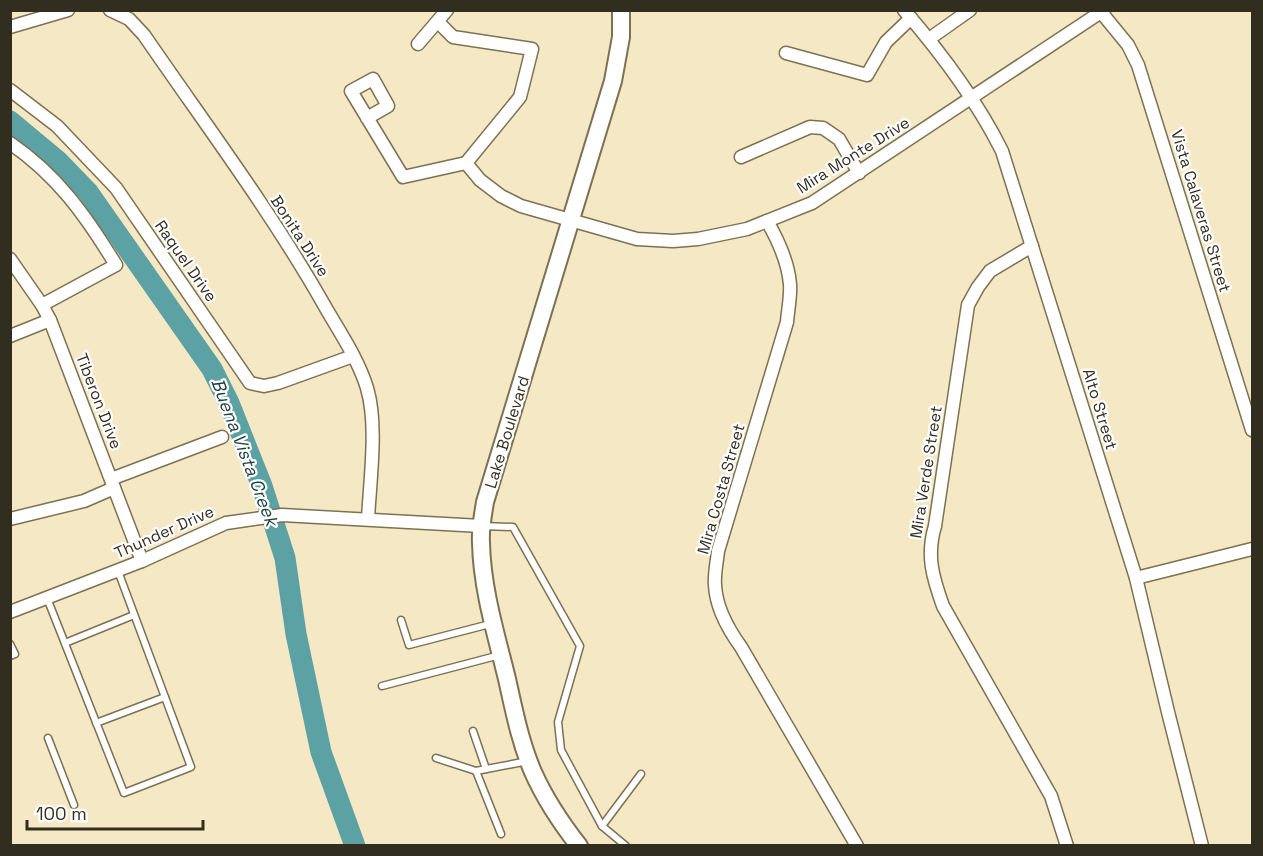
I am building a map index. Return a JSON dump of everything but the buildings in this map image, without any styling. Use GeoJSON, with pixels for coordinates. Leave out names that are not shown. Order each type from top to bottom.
{"type":"FeatureCollection","features":[{"type":"Feature","properties":{"kind":"main road","name":"Lake Boulevard"},"geometry":{"type":"LineString","coordinates":[[579,846],[546,799],[529,761],[518,728],[486,590],[481,545],[485,502],[613,81],[621,37],[621,10]]}},
{"type":"Feature","properties":{"kind":"street"},"geometry":{"type":"LineString","coordinates":[[10,27],[68,10]]}},
{"type":"Feature","properties":{"kind":"street","name":"Bonita Drive"},"geometry":{"type":"LineString","coordinates":[[110,10],[129,19],[144,35],[299,262],[353,356],[367,388],[373,418],[368,519]]}},
{"type":"Feature","properties":{"kind":"street"},"geometry":{"type":"LineString","coordinates":[[418,44],[447,10]]}},
{"type":"Feature","properties":{"kind":"street"},"geometry":{"type":"LineString","coordinates":[[929,39],[970,10]]}},
{"type":"Feature","properties":{"kind":"street","name":"Mira Monte Drive"},"geometry":{"type":"LineString","coordinates":[[466,163],[480,180],[501,196],[521,206],[637,239],[674,241],[698,239],[747,229],[812,203],[1102,11]]}},
{"type":"Feature","properties":{"kind":"street","name":"Vista Calaveras Street"},"geometry":{"type":"LineString","coordinates":[[1102,11],[1128,45],[1138,65],[1252,430]]}},
{"type":"Feature","properties":{"kind":"street"},"geometry":{"type":"LineString","coordinates":[[786,53],[867,75],[886,42],[907,14]]}},
{"type":"Feature","properties":{"kind":"street","name":"Alto Street"},"geometry":{"type":"LineString","coordinates":[[907,14],[941,53],[987,122],[1002,151],[1136,578],[1202,846]]}},
{"type":"Feature","properties":{"kind":"street"},"geometry":{"type":"LineString","coordinates":[[367,118],[403,177],[466,163],[520,97],[532,49],[453,37],[438,21]]}},
{"type":"Feature","properties":{"kind":"street","name":"Raquel Drive"},"geometry":{"type":"LineString","coordinates":[[10,90],[57,126],[116,188],[250,382],[264,386],[278,383],[353,356]]}},
{"type":"Feature","properties":{"kind":"street"},"geometry":{"type":"LineString","coordinates":[[741,157],[810,127],[823,128],[839,139],[859,172]]}},
{"type":"Feature","properties":{"kind":"street"},"geometry":{"type":"LineString","coordinates":[[10,143],[27,154],[64,189],[90,223],[116,265],[42,305]]}},
{"type":"Feature","properties":{"kind":"street","name":"Mira Costa Street"},"geometry":{"type":"LineString","coordinates":[[767,221],[778,240],[787,265],[790,284],[787,322],[718,551],[715,585],[722,615],[730,632],[741,647],[857,846]]}},
{"type":"Feature","properties":{"kind":"street","name":"Mira Verde Street"},"geometry":{"type":"LineString","coordinates":[[1032,246],[990,271],[978,286],[968,305],[935,526],[930,542],[932,574],[943,606],[1051,796],[1067,846]]}},
{"type":"Feature","properties":{"kind":"street","name":"Tiberon Drive"},"geometry":{"type":"LineString","coordinates":[[10,259],[50,320],[142,561]]}},
{"type":"Feature","properties":{"kind":"street"},"geometry":{"type":"LineString","coordinates":[[10,336],[50,320]]}},
{"type":"Feature","properties":{"kind":"street"},"geometry":{"type":"LineString","coordinates":[[10,519],[84,501],[113,484],[222,437]]}},
{"type":"Feature","properties":{"kind":"street","name":"Thunder Drive"},"geometry":{"type":"LineString","coordinates":[[10,612],[118,571],[226,523],[282,514],[482,526]]}},
{"type":"Feature","properties":{"kind":"street"},"geometry":{"type":"LineString","coordinates":[[1136,578],[1252,549]]}},
{"type":"Feature","properties":{"kind":"lane"},"geometry":{"type":"LineString","coordinates":[[482,526],[513,527],[580,646],[558,722],[561,750],[602,826],[626,846]]}},
{"type":"Feature","properties":{"kind":"lane"},"geometry":{"type":"LineString","coordinates":[[47,598],[124,793],[191,767],[118,571]]}},
{"type":"Feature","properties":{"kind":"lane"},"geometry":{"type":"LineString","coordinates":[[65,643],[135,615]]}},
{"type":"Feature","properties":{"kind":"lane"},"geometry":{"type":"LineString","coordinates":[[401,620],[409,645],[494,623]]}},
{"type":"Feature","properties":{"kind":"lane"},"geometry":{"type":"LineString","coordinates":[[10,644],[15,654],[10,656]]}},
{"type":"Feature","properties":{"kind":"lane"},"geometry":{"type":"LineString","coordinates":[[382,686],[501,655]]}},
{"type":"Feature","properties":{"kind":"lane"},"geometry":{"type":"LineString","coordinates":[[96,723],[165,697]]}},
{"type":"Feature","properties":{"kind":"lane"},"geometry":{"type":"LineString","coordinates":[[473,731],[486,769]]}},
{"type":"Feature","properties":{"kind":"lane"},"geometry":{"type":"LineString","coordinates":[[48,738],[74,805]]}},
{"type":"Feature","properties":{"kind":"lane"},"geometry":{"type":"LineString","coordinates":[[436,758],[476,771],[529,761]]}},
{"type":"Feature","properties":{"kind":"lane"},"geometry":{"type":"LineString","coordinates":[[476,771],[501,834]]}},
{"type":"Feature","properties":{"kind":"lane"},"geometry":{"type":"LineString","coordinates":[[602,826],[640,774]]}},
{"type":"Feature","properties":{"kind":"waterway","name":"Buena Vista Creek"},"geometry":{"type":"LineString","coordinates":[[10,121],[58,161],[88,192],[212,369],[229,403],[262,486],[285,558],[296,634],[321,752],[355,846]]}}]}
